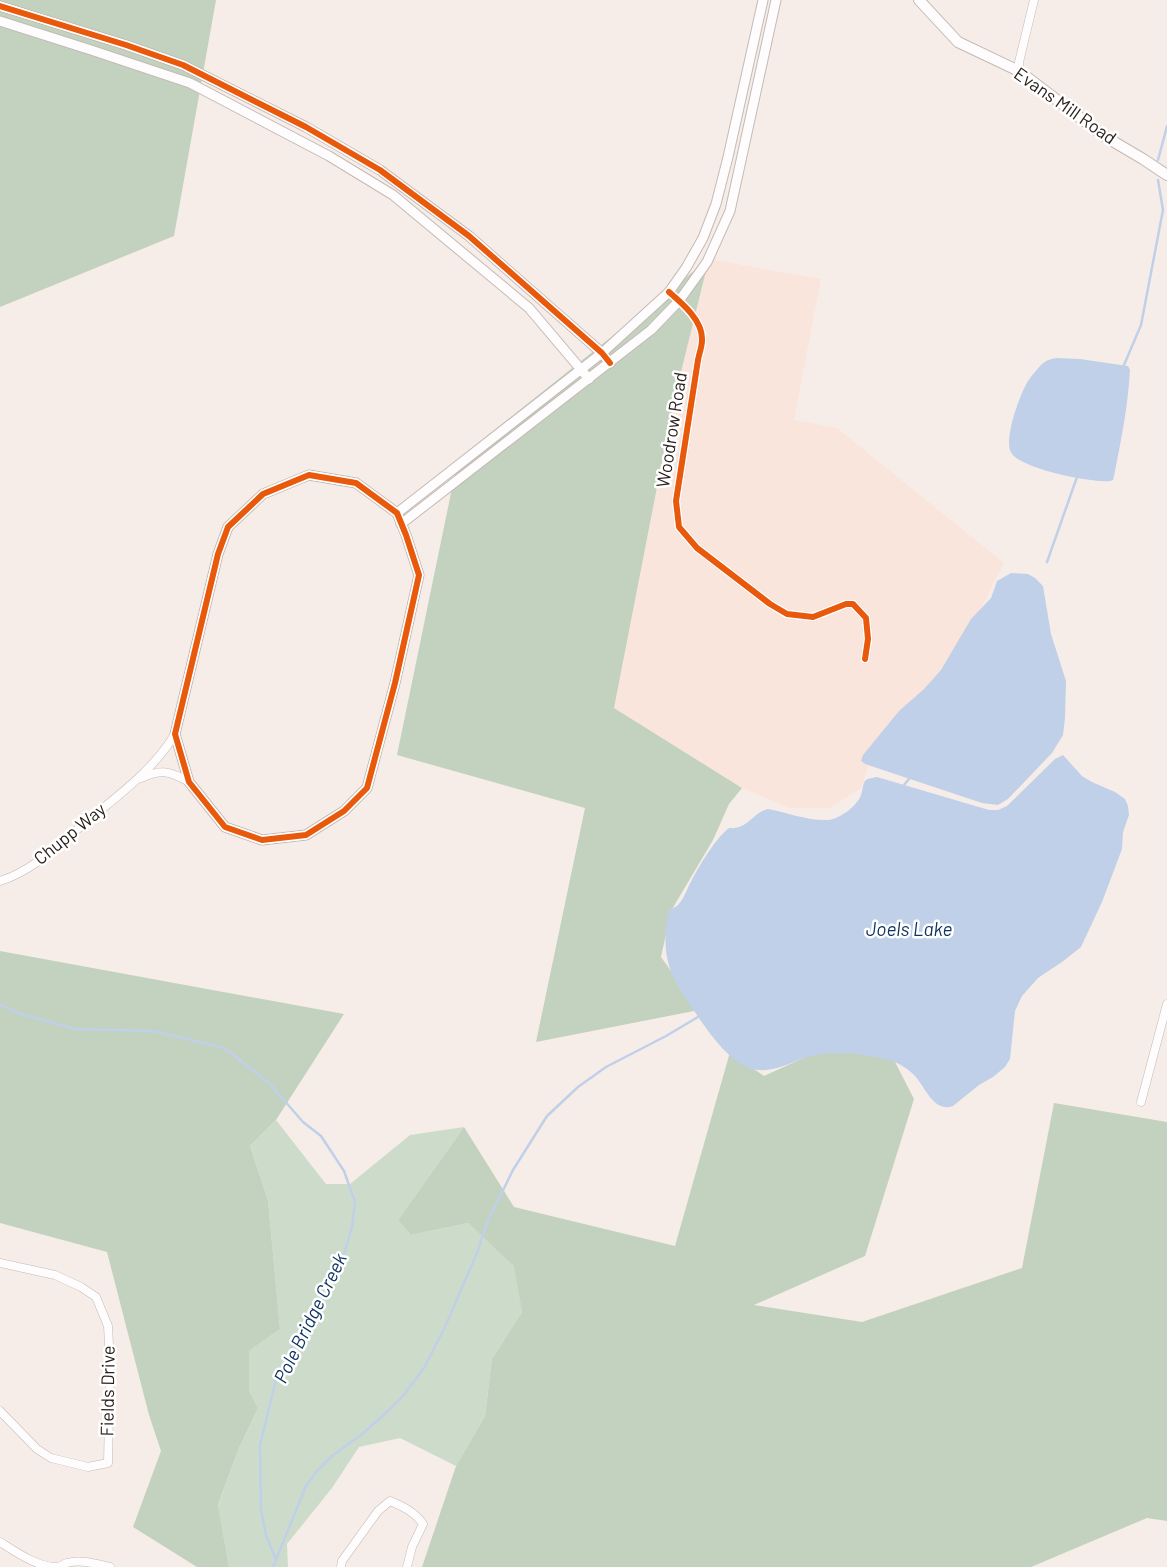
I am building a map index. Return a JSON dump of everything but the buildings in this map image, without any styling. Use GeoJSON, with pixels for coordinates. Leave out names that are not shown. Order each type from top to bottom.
{"type":"FeatureCollection","features":[{"type":"Feature","properties":{"kind":"main road","name":"Evans Mill Road"},"geometry":{"type":"LineString","coordinates":[[919,0],[958,42],[1020,71],[1104,136],[1167,175]]}},
{"type":"Feature","properties":{"kind":"street"},"geometry":{"type":"LineString","coordinates":[[397,513],[602,354],[669,292],[704,238],[716,204],[762,0]]}},
{"type":"Feature","properties":{"kind":"street"},"geometry":{"type":"LineString","coordinates":[[401,524],[610,364],[651,330],[679,301],[707,262],[730,211],[776,0]]}},
{"type":"Feature","properties":{"kind":"street"},"geometry":{"type":"LineString","coordinates":[[1020,71],[1019,62],[1034,0]]}},
{"type":"Feature","properties":{"kind":"street"},"geometry":{"type":"LineString","coordinates":[[0,6],[126,45],[183,65],[306,128],[373,166],[469,236],[602,354],[610,364]]}},
{"type":"Feature","properties":{"kind":"street"},"geometry":{"type":"LineString","coordinates":[[0,21],[190,83],[329,156],[393,196],[529,308],[582,369],[588,379]]}},
{"type":"Feature","properties":{"kind":"street","name":"Woodrow Road"},"geometry":{"type":"LineString","coordinates":[[669,292],[679,301],[700,327],[702,340],[676,501],[679,527],[697,548],[770,604],[787,614],[813,617],[846,604],[852,604],[866,618],[868,639],[865,659]]}},
{"type":"Feature","properties":{"kind":"street"},"geometry":{"type":"LineString","coordinates":[[310,474],[356,483],[397,513],[419,575],[396,683],[368,788],[344,811],[306,835],[262,840],[225,827],[189,782],[172,772],[154,772],[136,780],[166,748],[174,734],[218,554],[228,527],[263,494],[310,474]]}},
{"type":"Feature","properties":{"kind":"street"},"geometry":{"type":"LineString","coordinates":[[174,734],[189,782]]}},
{"type":"Feature","properties":{"kind":"street","name":"Chupp Way"},"geometry":{"type":"LineString","coordinates":[[0,881],[20,874],[50,852],[136,780]]}},
{"type":"Feature","properties":{"kind":"street"},"geometry":{"type":"LineString","coordinates":[[1141,1102],[1165,1023],[1167,1004]]}},
{"type":"Feature","properties":{"kind":"street","name":"Fields Drive"},"geometry":{"type":"LineString","coordinates":[[0,1263],[55,1275],[81,1287],[96,1297],[108,1326],[110,1364],[108,1463],[88,1467],[51,1458],[37,1449],[0,1411]]}},
{"type":"Feature","properties":{"kind":"street"},"geometry":{"type":"LineString","coordinates":[[341,1567],[342,1561],[378,1511],[390,1501],[404,1507],[419,1518],[423,1524],[412,1547],[407,1567]]}},
{"type":"Feature","properties":{"kind":"street"},"geometry":{"type":"LineString","coordinates":[[0,1542],[43,1565],[58,1567],[68,1562],[86,1562],[110,1567]]}},
{"type":"Feature","properties":{"kind":"shaded area"},"geometry":{"type":"Polygon","coordinates":[[[709,259],[821,279],[794,420],[837,428],[1004,563],[952,666],[871,759],[861,788],[830,808],[790,808],[742,788],[614,708],[674,400],[709,259]]]}},
{"type":"Feature","properties":{"kind":"green space"},"geometry":{"type":"Polygon","coordinates":[[[0,0],[216,0],[174,236],[0,307],[0,0]]]}},
{"type":"Feature","properties":{"kind":"green space"},"geometry":{"type":"Polygon","coordinates":[[[709,259],[674,400],[614,708],[742,788],[729,804],[713,840],[671,911],[661,957],[699,1010],[536,1042],[585,808],[397,755],[458,459],[709,259]]]}},
{"type":"Feature","properties":{"kind":"green space"},"geometry":{"type":"Polygon","coordinates":[[[0,951],[344,1014],[276,1120],[250,1146],[268,1200],[280,1329],[249,1351],[249,1390],[258,1408],[239,1448],[218,1505],[229,1567],[197,1567],[133,1527],[161,1451],[149,1415],[107,1252],[0,1223],[0,951]]]}},
{"type":"Feature","properties":{"kind":"green space"},"geometry":{"type":"Polygon","coordinates":[[[823,1049],[892,1056],[914,1099],[865,1256],[754,1305],[862,1322],[1022,1268],[1054,1103],[1167,1122],[1167,1521],[1147,1518],[1031,1567],[422,1567],[456,1466],[485,1416],[492,1359],[522,1312],[514,1266],[468,1223],[411,1235],[398,1220],[464,1127],[514,1207],[675,1246],[730,1052],[764,1076],[823,1049]]]}},
{"type":"Feature","properties":{"kind":"green space"},"geometry":{"type":"Polygon","coordinates":[[[276,1120],[326,1184],[350,1184],[410,1135],[464,1127],[398,1220],[411,1235],[468,1223],[515,1266],[522,1312],[492,1359],[485,1416],[456,1466],[400,1438],[359,1447],[332,1488],[287,1544],[288,1567],[229,1567],[218,1506],[239,1448],[258,1408],[249,1390],[249,1351],[280,1329],[268,1200],[250,1146],[276,1120]]]}},
{"type":"Feature","properties":{"kind":"water"},"geometry":{"type":"Polygon","coordinates":[[[1056,358],[1080,359],[1128,366],[1130,370],[1124,424],[1113,480],[1088,480],[1043,470],[1019,460],[1012,454],[1009,448],[1013,418],[1028,381],[1042,364],[1056,358]]]}},
{"type":"Feature","properties":{"kind":"water"},"geometry":{"type":"Polygon","coordinates":[[[1011,573],[1028,574],[1043,586],[1051,634],[1066,681],[1063,735],[1052,753],[1008,799],[998,805],[982,803],[865,764],[861,761],[863,755],[899,711],[924,689],[941,670],[971,619],[991,598],[997,581],[1011,573]]]}},
{"type":"Feature","properties":{"kind":"water","name":"Joels Lake"},"geometry":{"type":"Polygon","coordinates":[[[1063,755],[1082,776],[1125,799],[1129,815],[1123,832],[1122,849],[1102,902],[1081,947],[1038,978],[1022,996],[1015,1011],[1010,1059],[1005,1067],[993,1077],[979,1085],[953,1106],[946,1107],[940,1106],[931,1098],[910,1071],[889,1060],[856,1054],[831,1053],[804,1058],[777,1068],[759,1070],[749,1068],[735,1060],[716,1041],[679,988],[670,967],[665,943],[670,910],[680,902],[705,857],[729,828],[741,826],[768,809],[814,819],[834,819],[848,811],[856,803],[866,780],[877,777],[989,810],[998,810],[1007,806],[1055,759],[1063,755]]]}},
{"type":"Feature","properties":{"kind":"waterway"},"geometry":{"type":"LineString","coordinates":[[1158,160],[1167,126]]}},
{"type":"Feature","properties":{"kind":"waterway"},"geometry":{"type":"LineString","coordinates":[[1124,365],[1141,325],[1163,210],[1158,180]]}},
{"type":"Feature","properties":{"kind":"waterway"},"geometry":{"type":"LineString","coordinates":[[1047,562],[1077,477]]}},
{"type":"Feature","properties":{"kind":"waterway"},"geometry":{"type":"LineString","coordinates":[[904,785],[909,779]]}},
{"type":"Feature","properties":{"kind":"waterway","name":"Pole Bridge Creek"},"geometry":{"type":"LineString","coordinates":[[0,1005],[21,1014],[75,1029],[153,1031],[221,1047],[270,1084],[303,1122],[321,1136],[344,1171],[355,1202],[352,1227],[342,1261],[297,1336],[276,1380],[260,1445],[261,1510],[266,1535],[276,1560]]}},
{"type":"Feature","properties":{"kind":"waterway"},"geometry":{"type":"LineString","coordinates":[[273,1567],[306,1486],[317,1471],[333,1455],[361,1435],[387,1412],[403,1396],[424,1368],[445,1327],[477,1253],[486,1225],[513,1170],[547,1116],[578,1087],[606,1067],[698,1017]]}},
{"type":"Feature","properties":{"kind":"cycle path"},"geometry":{"type":"LineString","coordinates":[[0,6],[126,45],[183,65],[306,127],[380,170],[469,236],[602,353],[610,363]]}},
{"type":"Feature","properties":{"kind":"cycle path"},"geometry":{"type":"LineString","coordinates":[[669,292],[686,307],[696,320],[702,340],[676,501],[679,527],[697,548],[770,604],[787,614],[813,617],[846,604],[853,604],[866,618],[868,639],[865,659]]}},
{"type":"Feature","properties":{"kind":"cycle path"},"geometry":{"type":"LineString","coordinates":[[309,475],[356,483],[397,513],[419,575],[395,683],[367,788],[344,811],[306,835],[262,840],[225,827],[189,782],[175,734],[218,554],[228,527],[263,494],[309,475]]}}]}
